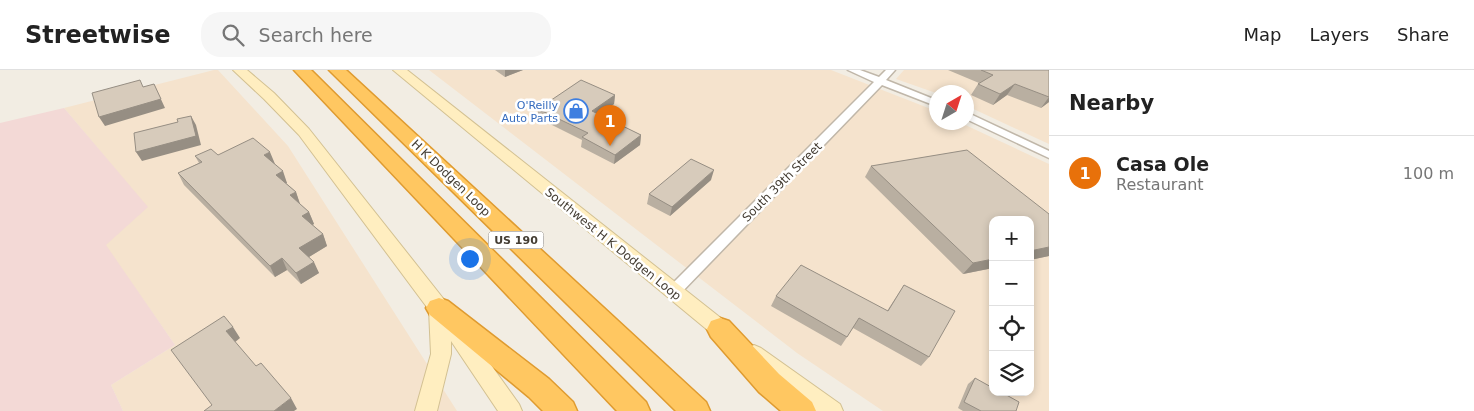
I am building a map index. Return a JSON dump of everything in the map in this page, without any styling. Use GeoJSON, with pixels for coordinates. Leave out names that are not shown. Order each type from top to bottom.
{"type":"FeatureCollection","features":[{"type":"Feature","properties":{"kind":"highway","name":"US 190"},"geometry":{"type":"LineString","coordinates":[[302,70],[636,411]]}},
{"type":"Feature","properties":{"kind":"highway","name":"H K Dodgen Loop"},"geometry":{"type":"LineString","coordinates":[[337,70],[696,411]]}},
{"type":"Feature","properties":{"kind":"highway"},"geometry":{"type":"LineString","coordinates":[[439,308],[539,388],[563,411]]}},
{"type":"Feature","properties":{"kind":"highway"},"geometry":{"type":"LineString","coordinates":[[720,329],[769,383],[802,411]]}},
{"type":"Feature","properties":{"kind":"main road"},"geometry":{"type":"LineString","coordinates":[[239,70],[304,132],[439,308],[511,411]]}},
{"type":"Feature","properties":{"kind":"main road","name":"Southwest H K Dodgen Loop"},"geometry":{"type":"LineString","coordinates":[[399,70],[673,292],[832,411]]}},
{"type":"Feature","properties":{"kind":"main road"},"geometry":{"type":"LineString","coordinates":[[426,411],[441,354],[439,308]]}},
{"type":"Feature","properties":{"kind":"street"},"geometry":{"type":"LineString","coordinates":[[852,70],[929,100]]}},
{"type":"Feature","properties":{"kind":"street","name":"South 39th Street"},"geometry":{"type":"LineString","coordinates":[[673,292],[891,70]]}},
{"type":"Feature","properties":{"kind":"street"},"geometry":{"type":"LineString","coordinates":[[974,119],[1049,155]]}},
{"type":"Feature","properties":{"kind":"shaded area"},"geometry":{"type":"Polygon","coordinates":[[[218,70],[288,146],[457,411],[123,411],[111,385],[175,345],[105,245],[147,207],[64,108],[218,70]]]}},
{"type":"Feature","properties":{"kind":"shaded area"},"geometry":{"type":"Polygon","coordinates":[[[429,70],[831,70],[929,108],[929,130],[974,129],[1049,164],[1049,411],[883,411],[797,353],[429,70]]]}},
{"type":"Feature","properties":{"kind":"shaded area"},"geometry":{"type":"Polygon","coordinates":[[[904,70],[1049,70],[1049,144],[974,109],[974,85],[929,85],[929,91],[896,79],[904,70]]]}},
{"type":"Feature","properties":{"kind":"shaded area"},"geometry":{"type":"Polygon","coordinates":[[[64,108],[148,207],[106,245],[175,345],[111,385],[123,411],[0,411],[0,123],[64,108]]]}},
{"type":"Feature","properties":{"kind":"building"},"geometry":{"type":"Polygon","coordinates":[[[981,70],[1049,70],[1049,97],[1015,84],[1000,94],[978,84],[993,75],[981,70]]]}},
{"type":"Feature","properties":{"kind":"building"},"geometry":{"type":"Polygon","coordinates":[[[140,80],[143,87],[154,84],[161,99],[99,117],[92,93],[140,80]]]}},
{"type":"Feature","properties":{"kind":"building"},"geometry":{"type":"Polygon","coordinates":[[[581,80],[615,95],[592,111],[641,135],[615,155],[582,137],[588,133],[538,109],[581,80]]]}},
{"type":"Feature","properties":{"kind":"building"},"geometry":{"type":"Polygon","coordinates":[[[191,116],[196,136],[136,152],[134,133],[178,122],[177,119],[191,116]]]}},
{"type":"Feature","properties":{"kind":"building"},"geometry":{"type":"Polygon","coordinates":[[[253,138],[270,152],[264,155],[283,171],[276,175],[296,192],[290,195],[309,212],[302,216],[323,234],[299,248],[314,262],[296,273],[282,258],[270,266],[178,173],[202,162],[195,156],[211,149],[218,155],[253,138]]]}},
{"type":"Feature","properties":{"kind":"building"},"geometry":{"type":"Polygon","coordinates":[[[967,150],[1049,214],[1049,247],[1034,250],[1034,216],[989,216],[989,260],[973,263],[871,166],[967,150]]]}},
{"type":"Feature","properties":{"kind":"building"},"geometry":{"type":"Polygon","coordinates":[[[691,159],[714,170],[672,207],[649,194],[691,159]]]}},
{"type":"Feature","properties":{"kind":"building"},"geometry":{"type":"Polygon","coordinates":[[[801,265],[888,311],[904,285],[955,311],[929,357],[859,318],[847,337],[776,296],[801,265]]]}},
{"type":"Feature","properties":{"kind":"building"},"geometry":{"type":"Polygon","coordinates":[[[224,316],[233,327],[226,331],[256,366],[261,363],[291,398],[274,411],[204,411],[212,405],[171,350],[224,316]]]}},
{"type":"Feature","properties":{"kind":"building"},"geometry":{"type":"Polygon","coordinates":[[[975,378],[989,386],[989,396],[1008,396],[1019,402],[1016,411],[981,411],[964,402],[975,378]]]}},
{"type":"Feature","properties":{"kind":"place","name":"O'Reilly Auto Parts"},"geometry":{"type":"Point","coordinates":[576,111]}},
{"type":"Feature","properties":{"kind":"place","name":"Casa Ole"},"geometry":{"type":"Point","coordinates":[610,146]}}]}
